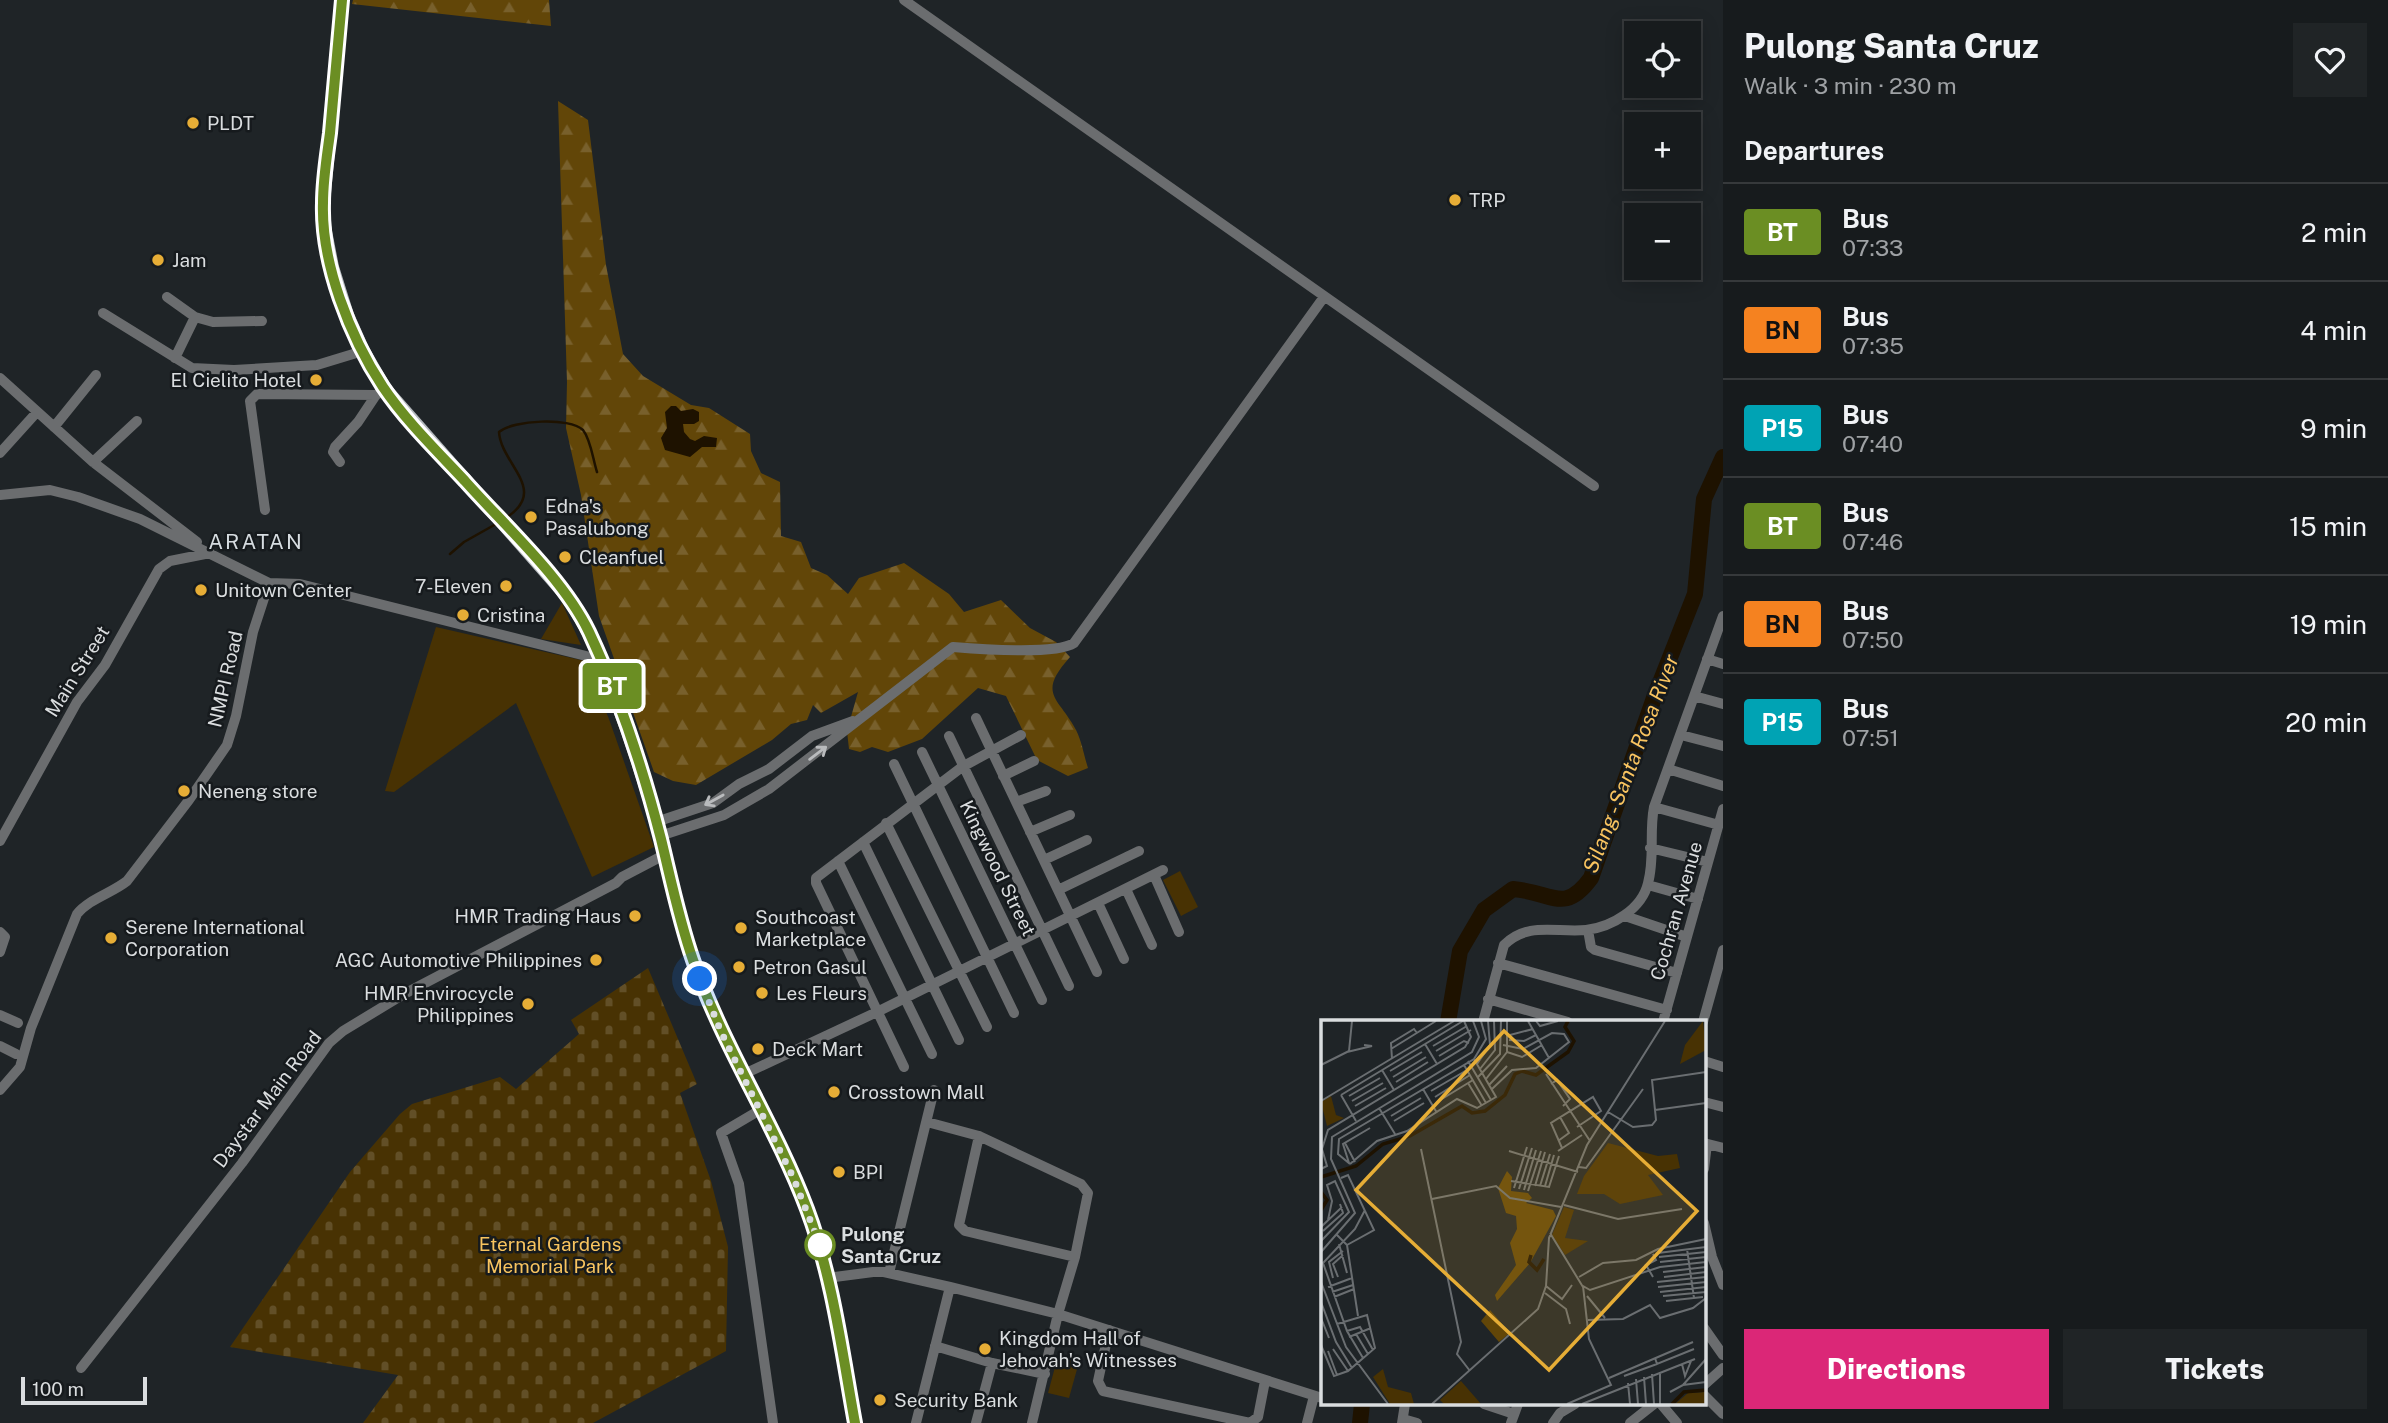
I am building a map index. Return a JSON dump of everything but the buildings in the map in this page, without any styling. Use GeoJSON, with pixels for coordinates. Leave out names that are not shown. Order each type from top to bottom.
{"type":"FeatureCollection","features":[{"type":"Feature","properties":{"kind":"main road"},"geometry":{"type":"LineString","coordinates":[[342,0],[323,205],[326,243],[338,290],[381,392],[512,533],[577,611],[602,660],[658,829],[676,907],[693,961],[721,1032],[806,1205],[820,1245],[855,1423]]}},
{"type":"Feature","properties":{"kind":"street"},"geometry":{"type":"LineString","coordinates":[[904,0],[1594,486]]}},
{"type":"Feature","properties":{"kind":"street"},"geometry":{"type":"LineString","coordinates":[[167,297],[195,317],[213,322],[262,321]]}},
{"type":"Feature","properties":{"kind":"street"},"geometry":{"type":"LineString","coordinates":[[658,829],[724,815],[758,796],[866,717],[953,648],[994,651],[1055,648],[1074,643],[1324,297]]}},
{"type":"Feature","properties":{"kind":"street"},"geometry":{"type":"LineString","coordinates":[[103,313],[192,369],[234,370],[317,365],[363,351]]}},
{"type":"Feature","properties":{"kind":"street"},"geometry":{"type":"LineString","coordinates":[[175,358],[195,317]]}},
{"type":"Feature","properties":{"kind":"street"},"geometry":{"type":"LineString","coordinates":[[54,427],[96,376]]}},
{"type":"Feature","properties":{"kind":"street"},"geometry":{"type":"LineString","coordinates":[[0,378],[93,462],[210,553]]}},
{"type":"Feature","properties":{"kind":"street"},"geometry":{"type":"LineString","coordinates":[[0,398],[10,388]]}},
{"type":"Feature","properties":{"kind":"street"},"geometry":{"type":"LineString","coordinates":[[340,462],[333,452],[335,447],[381,392]]}},
{"type":"Feature","properties":{"kind":"street"},"geometry":{"type":"LineString","coordinates":[[265,510],[253,440],[250,401],[252,396],[381,392]]}},
{"type":"Feature","properties":{"kind":"street"},"geometry":{"type":"LineString","coordinates":[[0,453],[37,412]]}},
{"type":"Feature","properties":{"kind":"street"},"geometry":{"type":"LineString","coordinates":[[93,462],[136,421]]}},
{"type":"Feature","properties":{"kind":"street"},"geometry":{"type":"LineString","coordinates":[[0,495],[50,490],[139,519],[270,583],[300,584],[602,660]]}},
{"type":"Feature","properties":{"kind":"street","name":"Main Street"},"geometry":{"type":"LineString","coordinates":[[0,841],[77,702],[104,665],[159,569],[170,561],[210,553]]}},
{"type":"Feature","properties":{"kind":"street","name":"NMPI Road"},"geometry":{"type":"LineString","coordinates":[[0,1090],[20,1067],[31,1028],[77,914],[82,908],[127,881],[227,746],[236,716],[253,632],[270,583]]}},
{"type":"Feature","properties":{"kind":"street"},"geometry":{"type":"LineString","coordinates":[[1483,1020],[1504,945],[1513,936],[1538,929],[1588,930],[1625,916],[1639,901],[1648,885],[1650,825],[1654,807],[1722,623]]}},
{"type":"Feature","properties":{"kind":"street"},"geometry":{"type":"LineString","coordinates":[[1707,659],[1723,664]]}},
{"type":"Feature","properties":{"kind":"street"},"geometry":{"type":"LineString","coordinates":[[1694,696],[1723,704]]}},
{"type":"Feature","properties":{"kind":"street"},"geometry":{"type":"LineString","coordinates":[[658,829],[713,803],[739,784],[769,769],[812,736],[866,717]]}},
{"type":"Feature","properties":{"kind":"street"},"geometry":{"type":"LineString","coordinates":[[976,718],[1097,972]]}},
{"type":"Feature","properties":{"kind":"street"},"geometry":{"type":"LineString","coordinates":[[1681,734],[1723,746]]}},
{"type":"Feature","properties":{"kind":"street"},"geometry":{"type":"LineString","coordinates":[[904,1068],[816,883],[818,875],[962,767],[1021,735]]}},
{"type":"Feature","properties":{"kind":"street"},"geometry":{"type":"LineString","coordinates":[[949,736],[1069,986]]}},
{"type":"Feature","properties":{"kind":"street","name":"Kingwood Street"},"geometry":{"type":"LineString","coordinates":[[922,752],[1042,1000]]}},
{"type":"Feature","properties":{"kind":"street"},"geometry":{"type":"LineString","coordinates":[[1003,776],[1034,761]]}},
{"type":"Feature","properties":{"kind":"street"},"geometry":{"type":"LineString","coordinates":[[894,764],[1014,1013]]}},
{"type":"Feature","properties":{"kind":"street"},"geometry":{"type":"LineString","coordinates":[[1668,769],[1723,786]]}},
{"type":"Feature","properties":{"kind":"street"},"geometry":{"type":"LineString","coordinates":[[1016,802],[1046,791]]}},
{"type":"Feature","properties":{"kind":"street"},"geometry":{"type":"LineString","coordinates":[[1654,807],[1719,825]]}},
{"type":"Feature","properties":{"kind":"street","name":"Cochran Avenue"},"geometry":{"type":"LineString","coordinates":[[1664,1020],[1723,810]]}},
{"type":"Feature","properties":{"kind":"street"},"geometry":{"type":"LineString","coordinates":[[1030,832],[1070,815]]}},
{"type":"Feature","properties":{"kind":"street"},"geometry":{"type":"LineString","coordinates":[[886,823],[987,1027]]}},
{"type":"Feature","properties":{"kind":"street"},"geometry":{"type":"LineString","coordinates":[[1044,860],[1087,840]]}},
{"type":"Feature","properties":{"kind":"street"},"geometry":{"type":"LineString","coordinates":[[863,842],[959,1040]]}},
{"type":"Feature","properties":{"kind":"street"},"geometry":{"type":"LineString","coordinates":[[1650,848],[1708,862]]}},
{"type":"Feature","properties":{"kind":"street"},"geometry":{"type":"LineString","coordinates":[[1058,890],[1139,850]]}},
{"type":"Feature","properties":{"kind":"street","name":"Daystar Main Road"},"geometry":{"type":"LineString","coordinates":[[81,1368],[176,1250],[336,1037],[404,994],[616,883],[625,882],[665,858]]}},
{"type":"Feature","properties":{"kind":"street"},"geometry":{"type":"LineString","coordinates":[[838,861],[932,1054]]}},
{"type":"Feature","properties":{"kind":"street"},"geometry":{"type":"LineString","coordinates":[[742,1075],[877,1012],[1158,873],[1180,932]]}},
{"type":"Feature","properties":{"kind":"street"},"geometry":{"type":"LineString","coordinates":[[1648,885],[1698,899]]}},
{"type":"Feature","properties":{"kind":"street"},"geometry":{"type":"LineString","coordinates":[[1126,889],[1152,945]]}},
{"type":"Feature","properties":{"kind":"street"},"geometry":{"type":"LineString","coordinates":[[1098,903],[1124,959]]}},
{"type":"Feature","properties":{"kind":"street"},"geometry":{"type":"LineString","coordinates":[[1625,916],[1687,937]]}},
{"type":"Feature","properties":{"kind":"street"},"geometry":{"type":"LineString","coordinates":[[1588,930],[1591,947],[1595,950],[1677,973]]}},
{"type":"Feature","properties":{"kind":"street"},"geometry":{"type":"LineString","coordinates":[[0,932],[5,937],[0,952]]}},
{"type":"Feature","properties":{"kind":"street"},"geometry":{"type":"LineString","coordinates":[[1704,1020],[1723,950]]}},
{"type":"Feature","properties":{"kind":"street"},"geometry":{"type":"LineString","coordinates":[[1498,963],[1667,1010]]}},
{"type":"Feature","properties":{"kind":"street"},"geometry":{"type":"LineString","coordinates":[[1488,999],[1561,1020]]}},
{"type":"Feature","properties":{"kind":"street"},"geometry":{"type":"LineString","coordinates":[[0,1015],[18,1023]]}},
{"type":"Feature","properties":{"kind":"street"},"geometry":{"type":"LineString","coordinates":[[1,1047],[16,1054]]}},
{"type":"Feature","properties":{"kind":"street"},"geometry":{"type":"LineString","coordinates":[[1706,1062],[1723,1067]]}},
{"type":"Feature","properties":{"kind":"street"},"geometry":{"type":"LineString","coordinates":[[885,1273],[934,1090]]}},
{"type":"Feature","properties":{"kind":"street"},"geometry":{"type":"LineString","coordinates":[[1706,1103],[1723,1107]]}},
{"type":"Feature","properties":{"kind":"street"},"geometry":{"type":"LineString","coordinates":[[760,1110],[721,1133],[739,1184],[773,1423]]}},
{"type":"Feature","properties":{"kind":"street"},"geometry":{"type":"LineString","coordinates":[[927,1122],[979,1136],[1081,1184],[1088,1193],[1075,1257],[1058,1314],[1032,1423]]}},
{"type":"Feature","properties":{"kind":"street"},"geometry":{"type":"LineString","coordinates":[[979,1136],[960,1227],[965,1231],[1075,1257]]}},
{"type":"Feature","properties":{"kind":"street"},"geometry":{"type":"LineString","coordinates":[[1706,1143],[1723,1148]]}},
{"type":"Feature","properties":{"kind":"street"},"geometry":{"type":"LineString","coordinates":[[1706,1232],[1723,1285]]}},
{"type":"Feature","properties":{"kind":"street"},"geometry":{"type":"LineString","coordinates":[[828,1282],[885,1273],[1058,1314],[1318,1397],[1307,1423]]}},
{"type":"Feature","properties":{"kind":"street"},"geometry":{"type":"LineString","coordinates":[[916,1423],[950,1287]]}},
{"type":"Feature","properties":{"kind":"street"},"geometry":{"type":"LineString","coordinates":[[1109,1330],[1098,1381],[1103,1391],[1250,1423],[1258,1418],[1265,1381]]}},
{"type":"Feature","properties":{"kind":"street"},"geometry":{"type":"LineString","coordinates":[[1706,1331],[1723,1355]]}},
{"type":"Feature","properties":{"kind":"street"},"geometry":{"type":"LineString","coordinates":[[935,1346],[992,1363],[1045,1374]]}},
{"type":"Feature","properties":{"kind":"street"},"geometry":{"type":"LineString","coordinates":[[976,1423],[992,1363]]}},
{"type":"Feature","properties":{"kind":"street"},"geometry":{"type":"LineString","coordinates":[[1706,1383],[1723,1367]]}},
{"type":"Feature","properties":{"kind":"street"},"geometry":{"type":"LineString","coordinates":[[1706,1397],[1723,1414]]}},
{"type":"Feature","properties":{"kind":"street"},"geometry":{"type":"LineString","coordinates":[[1490,1406],[1514,1414]]}},
{"type":"Feature","properties":{"kind":"street"},"geometry":{"type":"LineString","coordinates":[[1553,1423],[1560,1413],[1572,1406]]}},
{"type":"Feature","properties":{"kind":"street"},"geometry":{"type":"LineString","coordinates":[[1630,1423],[1651,1406]]}},
{"type":"Feature","properties":{"kind":"street"},"geometry":{"type":"LineString","coordinates":[[1663,1406],[1677,1423]]}},
{"type":"Feature","properties":{"kind":"street"},"geometry":{"type":"LineString","coordinates":[[1403,1421],[1417,1423]]}},
{"type":"Feature","properties":{"kind":"green space"},"geometry":{"type":"Polygon","coordinates":[[[353,0],[549,0],[551,26],[352,4],[353,0]]]}},
{"type":"Feature","properties":{"kind":"green space"},"geometry":{"type":"Polygon","coordinates":[[[558,101],[588,120],[606,265],[623,354],[643,376],[691,405],[709,408],[750,434],[751,451],[761,473],[780,482],[781,536],[801,542],[811,568],[827,575],[848,594],[859,578],[904,563],[949,594],[964,612],[1001,600],[1030,628],[1056,642],[1070,657],[1054,680],[1052,688],[1076,730],[1088,768],[1068,776],[1037,760],[1006,696],[978,688],[922,739],[888,752],[872,747],[860,752],[849,749],[847,731],[858,692],[821,713],[813,705],[807,720],[791,724],[772,740],[696,785],[673,781],[654,772],[599,616],[581,495],[566,428],[567,382],[558,101]]]}},
{"type":"Feature","properties":{"kind":"green space"},"geometry":{"type":"Polygon","coordinates":[[[562,603],[581,645],[541,639],[562,603]]]}},
{"type":"Feature","properties":{"kind":"green space"},"geometry":{"type":"Polygon","coordinates":[[[436,627],[585,661],[609,719],[654,847],[592,877],[516,703],[394,792],[385,791],[436,627]]]}},
{"type":"Feature","properties":{"kind":"green space"},"geometry":{"type":"Polygon","coordinates":[[[1180,871],[1198,907],[1181,916],[1163,880],[1180,871]]]}},
{"type":"Feature","properties":{"kind":"green space","name":"Eternal Gardens Memorial Park"},"geometry":{"type":"Polygon","coordinates":[[[648,968],[697,1084],[680,1093],[711,1181],[728,1247],[726,1351],[593,1423],[363,1423],[398,1375],[230,1347],[350,1172],[400,1114],[412,1104],[500,1077],[516,1089],[579,1034],[571,1020],[648,968]]]}},
{"type":"Feature","properties":{"kind":"green space"},"geometry":{"type":"Polygon","coordinates":[[[1058,1356],[1079,1362],[1069,1398],[1048,1393],[1058,1356]]]}},
{"type":"Feature","properties":{"kind":"shaded area"},"geometry":{"type":"Polygon","coordinates":[[[671,406],[676,406],[681,411],[693,409],[699,412],[699,421],[683,424],[684,432],[695,441],[704,436],[717,438],[716,447],[702,447],[690,457],[665,450],[661,438],[667,428],[665,412],[671,406]]]}},
{"type":"Feature","properties":{"kind":"waterway"},"geometry":{"type":"LineString","coordinates":[[504,519],[517,509],[523,498],[524,488],[502,444],[499,432],[506,428],[541,422],[576,426],[583,430],[588,439],[597,472]]}},
{"type":"Feature","properties":{"kind":"waterway","name":"Silang - Santa Rosa River"},"geometry":{"type":"LineString","coordinates":[[1448,1020],[1460,951],[1484,910],[1513,889],[1565,899],[1573,896],[1591,878],[1654,698],[1695,594],[1704,499],[1723,457]]}},
{"type":"Feature","properties":{"kind":"waterway"},"geometry":{"type":"LineString","coordinates":[[450,554],[464,542],[496,524]]}},
{"type":"Feature","properties":{"kind":"waterway","name":"Silang - Santa Rosa River"},"geometry":{"type":"LineString","coordinates":[[1360,1423],[1362,1406]]}},
{"type":"Feature","properties":{"kind":"bus line","name":"BT"},"geometry":{"type":"LineString","coordinates":[[342,0],[323,205],[326,243],[347,315],[372,369],[385,389],[566,595],[602,660],[642,772],[676,907],[693,961],[721,1032],[806,1205],[820,1245],[855,1423]]}},
{"type":"Feature","properties":{"kind":"place","name":"PLDT"},"geometry":{"type":"Point","coordinates":[193,123]}},
{"type":"Feature","properties":{"kind":"place","name":"TRP"},"geometry":{"type":"Point","coordinates":[1455,200]}},
{"type":"Feature","properties":{"kind":"place","name":"Jam"},"geometry":{"type":"Point","coordinates":[158,260]}},
{"type":"Feature","properties":{"kind":"place","name":"El Cielito Hotel"},"geometry":{"type":"Point","coordinates":[316,380]}},
{"type":"Feature","properties":{"kind":"place","name":"Edna's Pasalubong"},"geometry":{"type":"Point","coordinates":[531,517]}},
{"type":"Feature","properties":{"kind":"place","name":"Cleanfuel"},"geometry":{"type":"Point","coordinates":[565,557]}},
{"type":"Feature","properties":{"kind":"place","name":"7-Eleven"},"geometry":{"type":"Point","coordinates":[506,586]}},
{"type":"Feature","properties":{"kind":"place","name":"Unitown Center"},"geometry":{"type":"Point","coordinates":[201,590]}},
{"type":"Feature","properties":{"kind":"place","name":"Cristina"},"geometry":{"type":"Point","coordinates":[463,615]}},
{"type":"Feature","properties":{"kind":"place","name":"Neneng store"},"geometry":{"type":"Point","coordinates":[184,791]}},
{"type":"Feature","properties":{"kind":"place","name":"HMR Trading Haus"},"geometry":{"type":"Point","coordinates":[635,916]}},
{"type":"Feature","properties":{"kind":"place","name":"Southcoast Marketplace"},"geometry":{"type":"Point","coordinates":[741,928]}},
{"type":"Feature","properties":{"kind":"place","name":"Serene International Corporation"},"geometry":{"type":"Point","coordinates":[111,938]}},
{"type":"Feature","properties":{"kind":"place","name":"AGC Automotive Philippines"},"geometry":{"type":"Point","coordinates":[596,960]}},
{"type":"Feature","properties":{"kind":"place","name":"Petron Gasul"},"geometry":{"type":"Point","coordinates":[739,967]}},
{"type":"Feature","properties":{"kind":"place","name":"Les Fleurs"},"geometry":{"type":"Point","coordinates":[762,993]}},
{"type":"Feature","properties":{"kind":"place","name":"HMR Envirocycle Philippines"},"geometry":{"type":"Point","coordinates":[528,1004]}},
{"type":"Feature","properties":{"kind":"place","name":"Deck Mart"},"geometry":{"type":"Point","coordinates":[758,1049]}},
{"type":"Feature","properties":{"kind":"place","name":"Crosstown Mall"},"geometry":{"type":"Point","coordinates":[834,1092]}},
{"type":"Feature","properties":{"kind":"place","name":"BPI"},"geometry":{"type":"Point","coordinates":[839,1172]}},
{"type":"Feature","properties":{"kind":"place","name":"Pulong Santa Cruz"},"geometry":{"type":"Point","coordinates":[820,1245]}},
{"type":"Feature","properties":{"kind":"place","name":"Kingdom Hall of Jehovah's Witnesses"},"geometry":{"type":"Point","coordinates":[985,1349]}},
{"type":"Feature","properties":{"kind":"place","name":"Security Bank"},"geometry":{"type":"Point","coordinates":[880,1400]}},
{"type":"Feature","properties":{"kind":"district","name":"ARATAN"},"geometry":{"type":"Point","coordinates":[256,542]}},
{"type":"Feature","properties":{"kind":"route"},"geometry":{"type":"LineString","coordinates":[[700,979],[721,1032],[806,1205],[820,1245]]}}]}
